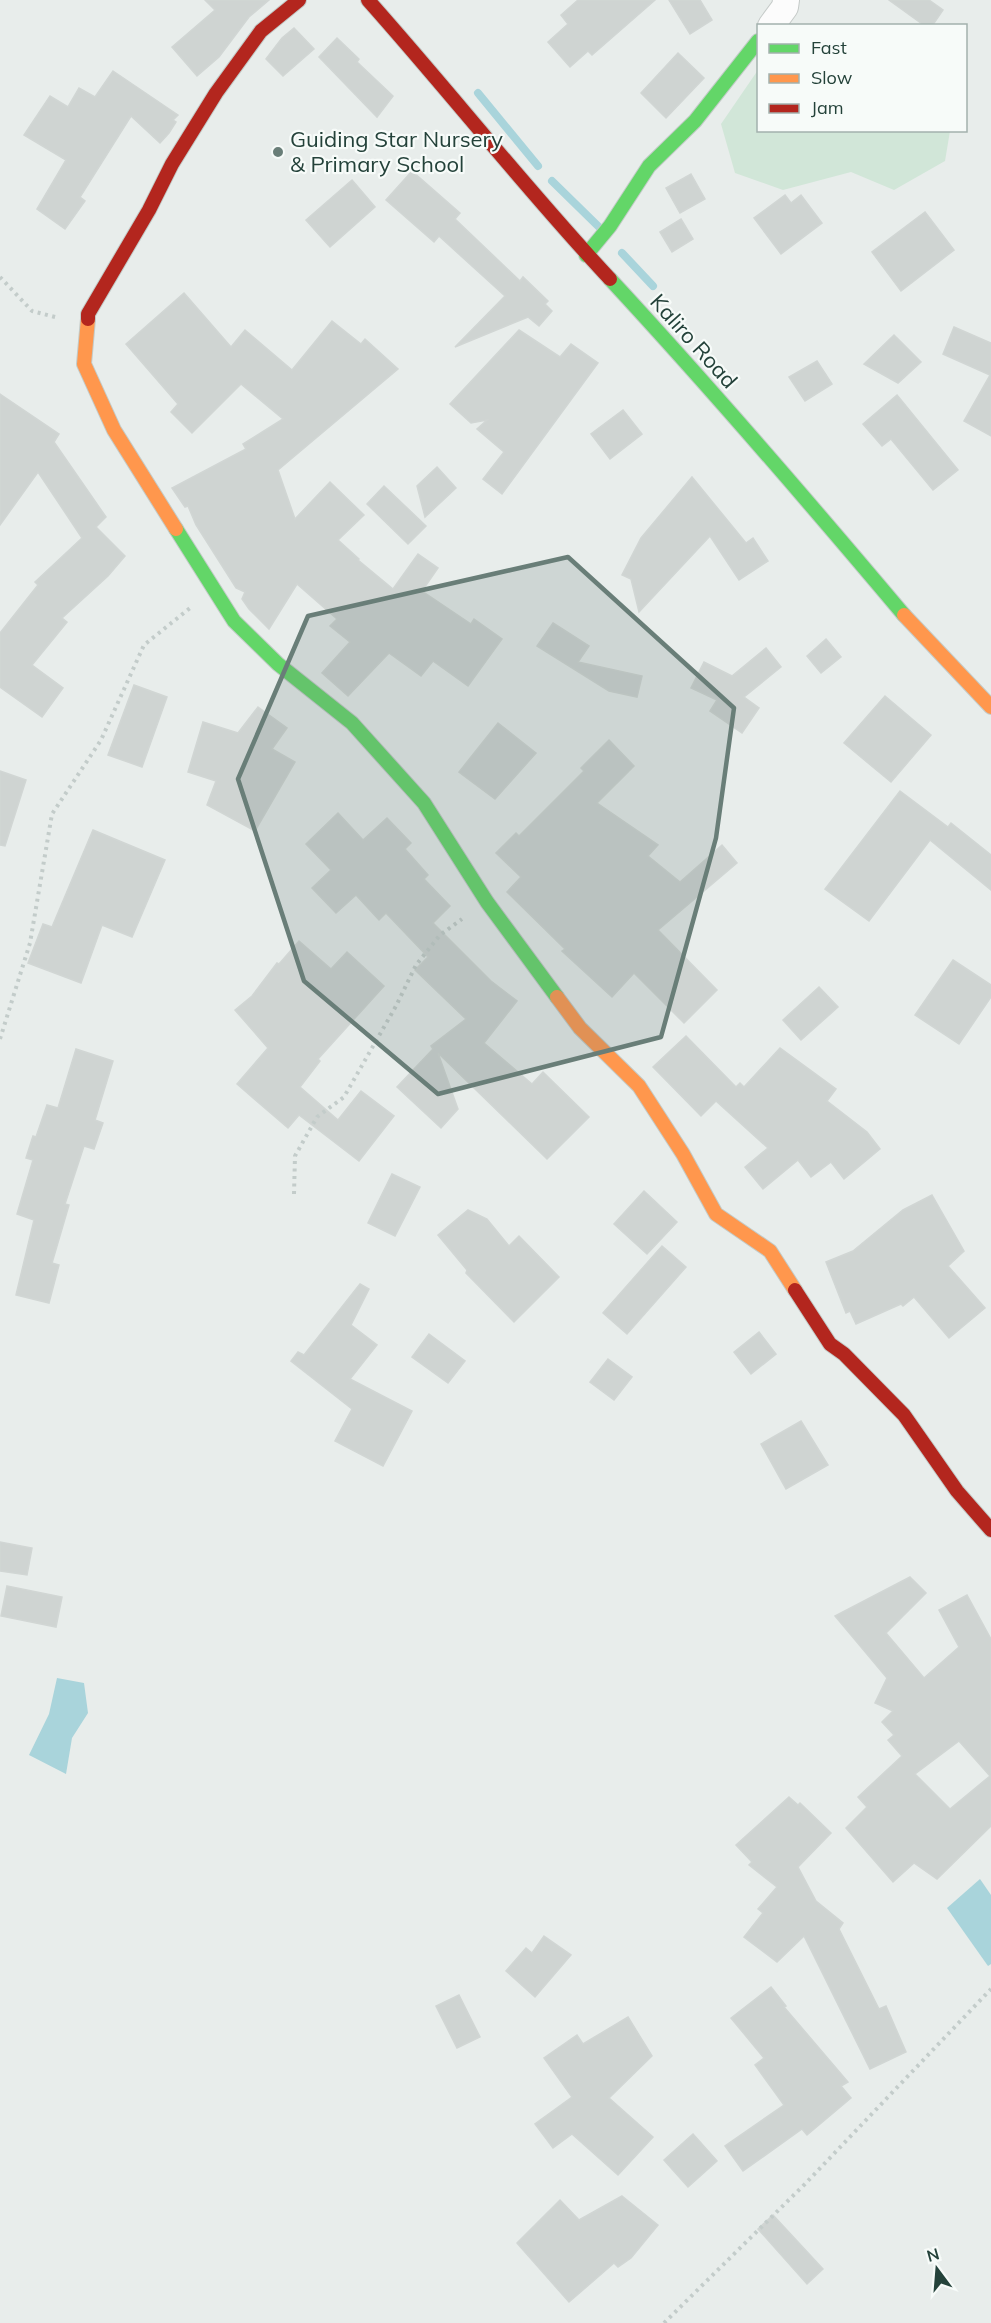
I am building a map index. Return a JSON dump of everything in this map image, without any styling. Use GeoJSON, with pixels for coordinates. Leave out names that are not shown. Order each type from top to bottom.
{"type":"FeatureCollection","features":[{"type":"Feature","properties":{"kind":"street"},"geometry":{"type":"LineString","coordinates":[[299,0],[261,31],[216,93],[172,164],[149,210],[88,314],[84,364],[114,430],[234,621],[278,664],[352,723],[424,803],[487,902],[580,1028],[639,1086],[683,1154],[716,1214],[770,1251],[830,1344],[844,1354],[904,1414],[957,1491],[991,1530]]}},
{"type":"Feature","properties":{"kind":"street","name":"Kaliro Road"},"geometry":{"type":"LineString","coordinates":[[368,0],[424,63],[554,219],[669,343],[916,629],[991,707]]}},
{"type":"Feature","properties":{"kind":"street"},"geometry":{"type":"LineString","coordinates":[[772,24],[785,7],[786,0]]}},
{"type":"Feature","properties":{"kind":"street"},"geometry":{"type":"LineString","coordinates":[[586,255],[610,226],[648,166],[695,121],[757,44]]}},
{"type":"Feature","properties":{"kind":"path"},"geometry":{"type":"LineString","coordinates":[[0,277],[32,311],[64,320],[88,314]]}},
{"type":"Feature","properties":{"kind":"path"},"geometry":{"type":"LineString","coordinates":[[0,1039],[30,943],[52,814],[101,740],[144,645],[214,589]]}},
{"type":"Feature","properties":{"kind":"path"},"geometry":{"type":"LineString","coordinates":[[294,1194],[295,1156],[317,1118],[345,1097],[396,1006],[416,965],[440,935],[487,902]]}},
{"type":"Feature","properties":{"kind":"path"},"geometry":{"type":"LineString","coordinates":[[664,2323],[813,2176],[991,1989]]}},
{"type":"Feature","properties":{"kind":"highlighted area"},"geometry":{"type":"Polygon","coordinates":[[[568,557],[734,708],[716,838],[661,1037],[438,1094],[304,981],[238,779],[308,616],[568,557]]]}},
{"type":"Feature","properties":{"kind":"green space"},"geometry":{"type":"Polygon","coordinates":[[[757,71],[757,132],[950,132],[945,161],[894,190],[851,172],[783,190],[735,173],[721,124],[757,71]]]}},
{"type":"Feature","properties":{"kind":"water"},"geometry":{"type":"Polygon","coordinates":[[[57,1678],[84,1683],[88,1713],[72,1738],[66,1774],[29,1755],[49,1714],[57,1678]]]}},
{"type":"Feature","properties":{"kind":"water"},"geometry":{"type":"Polygon","coordinates":[[[980,1879],[991,1895],[991,1964],[988,1966],[947,1908],[980,1879]]]}},
{"type":"Feature","properties":{"kind":"building"},"geometry":{"type":"Polygon","coordinates":[[[205,0],[269,0],[249,17],[219,57],[197,76],[172,47],[215,10],[205,0]]]}},
{"type":"Feature","properties":{"kind":"building"},"geometry":{"type":"Polygon","coordinates":[[[578,0],[655,0],[592,55],[588,51],[570,67],[548,42],[568,24],[561,15],[578,0]]]}},
{"type":"Feature","properties":{"kind":"building"},"geometry":{"type":"Polygon","coordinates":[[[669,0],[700,0],[712,20],[690,34],[669,0]]]}},
{"type":"Feature","properties":{"kind":"building"},"geometry":{"type":"Polygon","coordinates":[[[889,0],[929,0],[943,10],[933,24],[922,24],[889,0]]]}},
{"type":"Feature","properties":{"kind":"building"},"geometry":{"type":"Polygon","coordinates":[[[294,28],[314,49],[283,76],[266,59],[282,38],[294,28]]]}},
{"type":"Feature","properties":{"kind":"building"},"geometry":{"type":"Polygon","coordinates":[[[337,38],[359,59],[357,62],[393,96],[377,117],[319,57],[337,38]]]}},
{"type":"Feature","properties":{"kind":"building"},"geometry":{"type":"Polygon","coordinates":[[[678,53],[704,78],[666,118],[641,93],[678,53]]]}},
{"type":"Feature","properties":{"kind":"building"},"geometry":{"type":"Polygon","coordinates":[[[113,71],[178,115],[173,120],[176,122],[160,143],[131,116],[80,197],[85,201],[65,229],[37,209],[66,160],[24,135],[50,96],[68,107],[79,88],[95,97],[113,71]]]}},
{"type":"Feature","properties":{"kind":"building"},"geometry":{"type":"Polygon","coordinates":[[[412,171],[460,213],[455,219],[520,281],[523,277],[548,301],[545,304],[552,311],[539,326],[528,317],[455,347],[505,296],[439,236],[434,242],[386,200],[412,171]]]}},
{"type":"Feature","properties":{"kind":"building"},"geometry":{"type":"Polygon","coordinates":[[[691,174],[705,199],[680,213],[666,188],[691,174]]]}},
{"type":"Feature","properties":{"kind":"building"},"geometry":{"type":"Polygon","coordinates":[[[352,180],[375,207],[330,247],[306,220],[352,180]]]}},
{"type":"Feature","properties":{"kind":"building"},"geometry":{"type":"Polygon","coordinates":[[[785,195],[791,203],[801,195],[822,223],[781,254],[754,218],[785,195]]]}},
{"type":"Feature","properties":{"kind":"building"},"geometry":{"type":"Polygon","coordinates":[[[925,212],[954,250],[901,291],[872,252],[925,212]]]}},
{"type":"Feature","properties":{"kind":"building"},"geometry":{"type":"Polygon","coordinates":[[[681,219],[693,239],[672,252],[660,232],[681,219]]]}},
{"type":"Feature","properties":{"kind":"building"},"geometry":{"type":"Polygon","coordinates":[[[184,293],[231,347],[245,330],[292,370],[332,321],[361,344],[365,339],[398,369],[278,470],[295,519],[330,482],[364,515],[338,540],[358,560],[393,589],[418,554],[438,568],[422,591],[471,624],[474,619],[502,639],[468,686],[433,661],[421,676],[389,653],[348,696],[322,673],[350,642],[330,626],[337,619],[297,584],[269,629],[249,609],[242,599],[245,592],[236,588],[196,525],[188,506],[185,507],[172,488],[246,449],[243,444],[283,419],[241,384],[192,433],[171,412],[178,404],[126,344],[184,293]]]}},
{"type":"Feature","properties":{"kind":"building"},"geometry":{"type":"Polygon","coordinates":[[[954,327],[991,343],[991,436],[964,421],[990,375],[943,354],[954,327]]]}},
{"type":"Feature","properties":{"kind":"building"},"geometry":{"type":"Polygon","coordinates":[[[519,330],[560,357],[571,344],[598,363],[502,494],[483,479],[504,452],[477,429],[487,420],[471,423],[450,404],[519,330]]]}},
{"type":"Feature","properties":{"kind":"building"},"geometry":{"type":"Polygon","coordinates":[[[894,335],[921,362],[898,383],[864,364],[894,335]]]}},
{"type":"Feature","properties":{"kind":"building"},"geometry":{"type":"Polygon","coordinates":[[[817,361],[832,384],[805,401],[789,377],[817,361]]]}},
{"type":"Feature","properties":{"kind":"building"},"geometry":{"type":"Polygon","coordinates":[[[0,394],[59,434],[54,442],[106,517],[96,527],[125,556],[108,576],[62,618],[67,622],[32,665],[63,688],[42,717],[0,687],[0,633],[38,585],[35,582],[82,538],[38,472],[0,525],[0,394]]]}},
{"type":"Feature","properties":{"kind":"building"},"geometry":{"type":"Polygon","coordinates":[[[897,395],[958,470],[933,490],[891,439],[882,446],[863,424],[897,395]]]}},
{"type":"Feature","properties":{"kind":"building"},"geometry":{"type":"Polygon","coordinates":[[[623,410],[642,434],[610,459],[591,434],[623,410]]]}},
{"type":"Feature","properties":{"kind":"building"},"geometry":{"type":"Polygon","coordinates":[[[437,467],[456,488],[425,517],[417,486],[437,467]]]}},
{"type":"Feature","properties":{"kind":"building"},"geometry":{"type":"Polygon","coordinates":[[[692,477],[746,543],[753,538],[768,561],[739,580],[710,536],[639,612],[631,579],[622,575],[641,538],[692,477]]]}},
{"type":"Feature","properties":{"kind":"building"},"geometry":{"type":"Polygon","coordinates":[[[384,486],[426,526],[408,544],[367,504],[384,486]]]}},
{"type":"Feature","properties":{"kind":"building"},"geometry":{"type":"Polygon","coordinates":[[[553,623],[589,646],[578,662],[642,676],[637,697],[609,691],[537,646],[553,623]]]}},
{"type":"Feature","properties":{"kind":"building"},"geometry":{"type":"Polygon","coordinates":[[[826,639],[841,657],[821,673],[807,656],[826,639]]]}},
{"type":"Feature","properties":{"kind":"building"},"geometry":{"type":"Polygon","coordinates":[[[766,648],[781,667],[744,697],[759,708],[742,733],[710,711],[717,700],[691,688],[704,662],[732,676],[766,648]]]}},
{"type":"Feature","properties":{"kind":"building"},"geometry":{"type":"Polygon","coordinates":[[[134,685],[167,697],[142,767],[108,755],[134,685]]]}},
{"type":"Feature","properties":{"kind":"building"},"geometry":{"type":"Polygon","coordinates":[[[885,696],[931,735],[891,782],[844,743],[885,696]]]}},
{"type":"Feature","properties":{"kind":"building"},"geometry":{"type":"Polygon","coordinates":[[[258,707],[287,728],[272,749],[295,762],[255,831],[207,805],[216,781],[188,772],[203,722],[238,733],[258,707]]]}},
{"type":"Feature","properties":{"kind":"building"},"geometry":{"type":"Polygon","coordinates":[[[498,723],[536,753],[495,799],[459,772],[498,723]]]}},
{"type":"Feature","properties":{"kind":"building"},"geometry":{"type":"Polygon","coordinates":[[[609,740],[634,766],[597,803],[658,845],[648,856],[680,882],[722,845],[737,863],[658,930],[717,990],[684,1023],[634,973],[612,997],[562,951],[565,949],[507,892],[521,877],[496,853],[516,833],[519,836],[584,771],[581,768],[609,740]]]}},
{"type":"Feature","properties":{"kind":"building"},"geometry":{"type":"Polygon","coordinates":[[[0,771],[26,780],[5,846],[0,845],[0,771]]]}},
{"type":"Feature","properties":{"kind":"building"},"geometry":{"type":"Polygon","coordinates":[[[900,791],[948,827],[951,823],[991,855],[991,890],[930,840],[869,921],[825,889],[900,791]]]}},
{"type":"Feature","properties":{"kind":"building"},"geometry":{"type":"Polygon","coordinates":[[[338,813],[363,840],[387,818],[411,843],[405,849],[428,875],[424,879],[450,906],[433,923],[491,981],[517,1001],[484,1043],[532,1084],[543,1072],[589,1117],[547,1159],[438,1053],[458,1109],[441,1128],[397,1087],[433,1049],[431,1046],[466,1019],[415,970],[428,957],[386,913],[379,920],[356,895],[336,913],[312,888],[331,870],[306,844],[338,813]]]}},
{"type":"Feature","properties":{"kind":"building"},"geometry":{"type":"Polygon","coordinates":[[[93,830],[165,860],[132,937],[102,925],[81,983],[28,963],[43,924],[52,927],[93,830]]]}},
{"type":"Feature","properties":{"kind":"building"},"geometry":{"type":"Polygon","coordinates":[[[299,941],[331,969],[347,952],[384,986],[318,1059],[320,1061],[300,1087],[338,1120],[361,1091],[394,1116],[359,1161],[299,1115],[288,1128],[237,1084],[268,1048],[235,1010],[252,996],[277,963],[279,964],[299,941]]]}},
{"type":"Feature","properties":{"kind":"building"},"geometry":{"type":"Polygon","coordinates":[[[953,960],[991,985],[991,997],[959,1044],[915,1015],[953,960]]]}},
{"type":"Feature","properties":{"kind":"building"},"geometry":{"type":"Polygon","coordinates":[[[819,987],[838,1007],[801,1040],[783,1020],[819,987]]]}},
{"type":"Feature","properties":{"kind":"building"},"geometry":{"type":"Polygon","coordinates":[[[686,1036],[736,1087],[740,1083],[744,1087],[780,1048],[836,1089],[827,1101],[867,1132],[880,1149],[844,1179],[831,1162],[811,1177],[798,1160],[763,1189],[745,1167],[768,1148],[716,1101],[701,1116],[653,1067],[686,1036]]]}},
{"type":"Feature","properties":{"kind":"building"},"geometry":{"type":"Polygon","coordinates":[[[76,1049],[113,1061],[95,1120],[103,1123],[94,1149],[84,1146],[65,1204],[69,1205],[52,1263],[59,1265],[49,1303],[16,1295],[34,1220],[17,1214],[33,1160],[26,1158],[33,1136],[36,1137],[47,1105],[58,1108],[76,1049]]]}},
{"type":"Feature","properties":{"kind":"building"},"geometry":{"type":"Polygon","coordinates":[[[392,1174],[420,1187],[395,1236],[368,1223],[392,1174]]]}},
{"type":"Feature","properties":{"kind":"building"},"geometry":{"type":"Polygon","coordinates":[[[644,1191],[677,1222],[647,1254],[614,1224],[644,1191]]]}},
{"type":"Feature","properties":{"kind":"building"},"geometry":{"type":"Polygon","coordinates":[[[932,1195],[964,1251],[948,1266],[985,1308],[949,1338],[914,1297],[903,1306],[901,1304],[856,1324],[850,1311],[846,1313],[826,1262],[853,1251],[903,1210],[932,1195]]]}},
{"type":"Feature","properties":{"kind":"building"},"geometry":{"type":"Polygon","coordinates":[[[468,1210],[487,1219],[509,1246],[519,1236],[559,1277],[514,1322],[466,1273],[467,1270],[438,1235],[468,1210]]]}},
{"type":"Feature","properties":{"kind":"building"},"geometry":{"type":"Polygon","coordinates":[[[662,1246],[686,1267],[627,1334],[603,1313],[662,1246]]]}},
{"type":"Feature","properties":{"kind":"building"},"geometry":{"type":"Polygon","coordinates":[[[360,1284],[369,1289],[351,1325],[377,1345],[350,1379],[412,1411],[383,1466],[335,1441],[352,1409],[291,1361],[298,1352],[304,1355],[360,1284]]]}},
{"type":"Feature","properties":{"kind":"building"},"geometry":{"type":"Polygon","coordinates":[[[759,1332],[776,1354],[751,1374],[734,1352],[759,1332]]]}},
{"type":"Feature","properties":{"kind":"building"},"geometry":{"type":"Polygon","coordinates":[[[429,1334],[465,1361],[448,1383],[412,1357],[429,1334]]]}},
{"type":"Feature","properties":{"kind":"building"},"geometry":{"type":"Polygon","coordinates":[[[608,1359],[632,1377],[614,1400],[590,1382],[608,1359]]]}},
{"type":"Feature","properties":{"kind":"building"},"geometry":{"type":"Polygon","coordinates":[[[801,1421],[828,1465],[786,1489],[761,1444],[801,1421]]]}},
{"type":"Feature","properties":{"kind":"building"},"geometry":{"type":"Polygon","coordinates":[[[0,1542],[32,1548],[27,1575],[0,1571],[0,1542]]]}},
{"type":"Feature","properties":{"kind":"building"},"geometry":{"type":"Polygon","coordinates":[[[910,1577],[926,1593],[886,1633],[924,1678],[959,1647],[939,1610],[967,1595],[991,1639],[991,1826],[937,1879],[914,1863],[893,1882],[846,1828],[867,1807],[858,1797],[902,1756],[888,1740],[894,1735],[882,1722],[893,1711],[875,1703],[887,1678],[835,1616],[910,1577]],[[959,1741],[915,1774],[950,1809],[990,1776],[959,1741]]]}},
{"type":"Feature","properties":{"kind":"building"},"geometry":{"type":"Polygon","coordinates":[[[7,1586],[62,1597],[56,1627],[1,1616],[7,1586]]]}},
{"type":"Feature","properties":{"kind":"building"},"geometry":{"type":"Polygon","coordinates":[[[789,1797],[798,1805],[800,1803],[831,1833],[798,1867],[816,1901],[843,1923],[839,1929],[879,2009],[886,2006],[906,2052],[870,2069],[804,1936],[777,1962],[744,1937],[763,1913],[758,1909],[777,1887],[749,1865],[752,1862],[736,1845],[789,1797]]]}},
{"type":"Feature","properties":{"kind":"building"},"geometry":{"type":"Polygon","coordinates":[[[544,1936],[571,1955],[535,1997],[506,1971],[526,1948],[532,1953],[544,1936]]]}},
{"type":"Feature","properties":{"kind":"building"},"geometry":{"type":"Polygon","coordinates":[[[771,1987],[786,2006],[784,2007],[848,2082],[841,2086],[851,2098],[807,2135],[802,2129],[743,2171],[725,2146],[784,2105],[755,2065],[764,2058],[731,2018],[771,1987]]]}},
{"type":"Feature","properties":{"kind":"building"},"geometry":{"type":"Polygon","coordinates":[[[459,1995],[480,2037],[457,2048],[436,2006],[459,1995]]]}},
{"type":"Feature","properties":{"kind":"building"},"geometry":{"type":"Polygon","coordinates":[[[628,2017],[652,2056],[609,2098],[653,2137],[618,2175],[572,2134],[553,2148],[535,2124],[572,2097],[544,2058],[577,2035],[583,2044],[628,2017]]]}},
{"type":"Feature","properties":{"kind":"building"},"geometry":{"type":"Polygon","coordinates":[[[693,2134],[717,2161],[688,2187],[664,2160],[693,2134]]]}},
{"type":"Feature","properties":{"kind":"building"},"geometry":{"type":"Polygon","coordinates":[[[622,2196],[658,2225],[631,2258],[618,2267],[614,2263],[569,2302],[517,2243],[560,2200],[579,2220],[622,2196]]]}},
{"type":"Feature","properties":{"kind":"building"},"geometry":{"type":"Polygon","coordinates":[[[773,2215],[823,2269],[807,2284],[758,2229],[773,2215]]]}},
{"type":"Feature","properties":{"kind":"waterway"},"geometry":{"type":"LineString","coordinates":[[478,93],[538,166]]}},
{"type":"Feature","properties":{"kind":"waterway"},"geometry":{"type":"LineString","coordinates":[[552,181],[601,229]]}},
{"type":"Feature","properties":{"kind":"waterway"},"geometry":{"type":"LineString","coordinates":[[622,253],[653,286]]}},
{"type":"Feature","properties":{"kind":"traffic: fast"},"geometry":{"type":"LineString","coordinates":[[586,255],[610,226],[649,166],[695,121],[757,42]]}},
{"type":"Feature","properties":{"kind":"traffic: fast"},"geometry":{"type":"LineString","coordinates":[[610,279],[759,445],[904,615]]}},
{"type":"Feature","properties":{"kind":"traffic: fast"},"geometry":{"type":"LineString","coordinates":[[176,529],[234,621],[278,664],[352,723],[424,803],[487,902],[557,997]]}},
{"type":"Feature","properties":{"kind":"traffic: slow"},"geometry":{"type":"LineString","coordinates":[[88,319],[84,364],[114,430],[176,529]]}},
{"type":"Feature","properties":{"kind":"traffic: slow"},"geometry":{"type":"LineString","coordinates":[[904,615],[991,707]]}},
{"type":"Feature","properties":{"kind":"traffic: slow"},"geometry":{"type":"LineString","coordinates":[[557,997],[580,1028],[639,1086],[683,1154],[716,1214],[770,1251],[795,1290]]}},
{"type":"Feature","properties":{"kind":"traffic: jam"},"geometry":{"type":"LineString","coordinates":[[88,319],[88,314],[149,210],[172,164],[216,93],[261,31],[299,0]]}},
{"type":"Feature","properties":{"kind":"traffic: jam"},"geometry":{"type":"LineString","coordinates":[[368,0],[610,279]]}},
{"type":"Feature","properties":{"kind":"traffic: jam"},"geometry":{"type":"LineString","coordinates":[[795,1290],[830,1344],[844,1354],[904,1415],[957,1491],[991,1530]]}},
{"type":"Feature","properties":{"kind":"place","name":"Guiding Star Nursery & Primary School"},"geometry":{"type":"Point","coordinates":[278,152]}}]}
